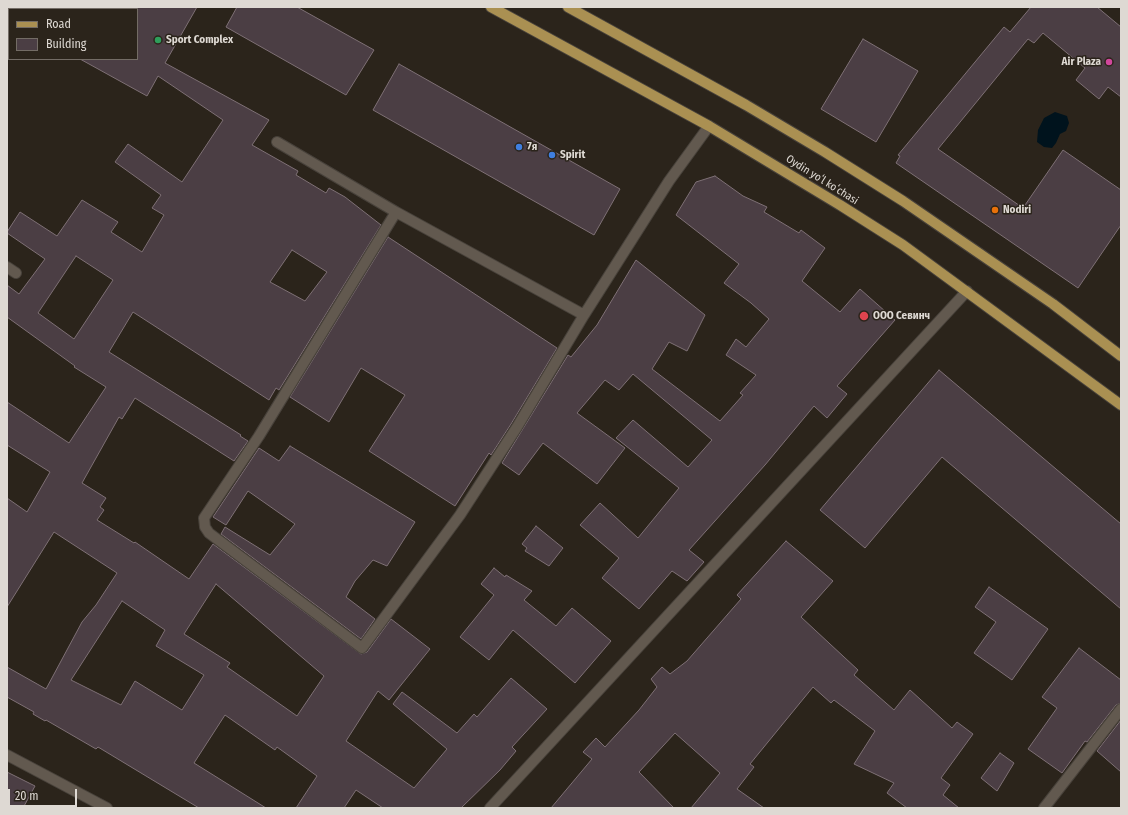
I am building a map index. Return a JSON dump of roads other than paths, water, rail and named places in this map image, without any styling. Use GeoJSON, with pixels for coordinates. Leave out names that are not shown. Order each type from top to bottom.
{"type":"FeatureCollection","features":[{"type":"Feature","properties":{"kind":"main road","name":"Oydin yoʻl koʻchasi"},"geometry":{"type":"LineString","coordinates":[[491,7],[709,126],[903,244],[1121,405]]}},
{"type":"Feature","properties":{"kind":"main road"},"geometry":{"type":"LineString","coordinates":[[568,7],[746,105],[903,201],[1053,304],[1121,356]]}},
{"type":"Feature","properties":{"kind":"street"},"geometry":{"type":"LineString","coordinates":[[396,212],[260,436],[204,518],[205,526],[209,533],[362,648],[460,515],[517,427],[584,315],[668,180],[709,126]]}},
{"type":"Feature","properties":{"kind":"street"},"geometry":{"type":"LineString","coordinates":[[277,142],[396,212],[584,315]]}},
{"type":"Feature","properties":{"kind":"street"},"geometry":{"type":"LineString","coordinates":[[7,267],[16,273]]}},
{"type":"Feature","properties":{"kind":"street"},"geometry":{"type":"LineString","coordinates":[[490,808],[967,291]]}},
{"type":"Feature","properties":{"kind":"street"},"geometry":{"type":"LineString","coordinates":[[1044,808],[1121,709]]}},
{"type":"Feature","properties":{"kind":"street"},"geometry":{"type":"LineString","coordinates":[[7,755],[107,808]]}},
{"type":"Feature","properties":{"kind":"water"},"geometry":{"type":"Polygon","coordinates":[[[1055,112],[1067,116],[1069,123],[1066,131],[1060,134],[1052,148],[1044,147],[1037,142],[1038,130],[1044,118],[1055,112]]]}},
{"type":"Feature","properties":{"kind":"place","name":"Sport Complex"},"geometry":{"type":"Point","coordinates":[158,40]}},
{"type":"Feature","properties":{"kind":"place","name":"Air Plaza"},"geometry":{"type":"Point","coordinates":[1109,62]}},
{"type":"Feature","properties":{"kind":"place","name":"7я"},"geometry":{"type":"Point","coordinates":[519,147]}},
{"type":"Feature","properties":{"kind":"place","name":"Spirit"},"geometry":{"type":"Point","coordinates":[552,155]}},
{"type":"Feature","properties":{"kind":"place","name":"Nodiri"},"geometry":{"type":"Point","coordinates":[995,210]}},
{"type":"Feature","properties":{"kind":"place","name":"ООО Севинч"},"geometry":{"type":"Point","coordinates":[864,316]}}]}
